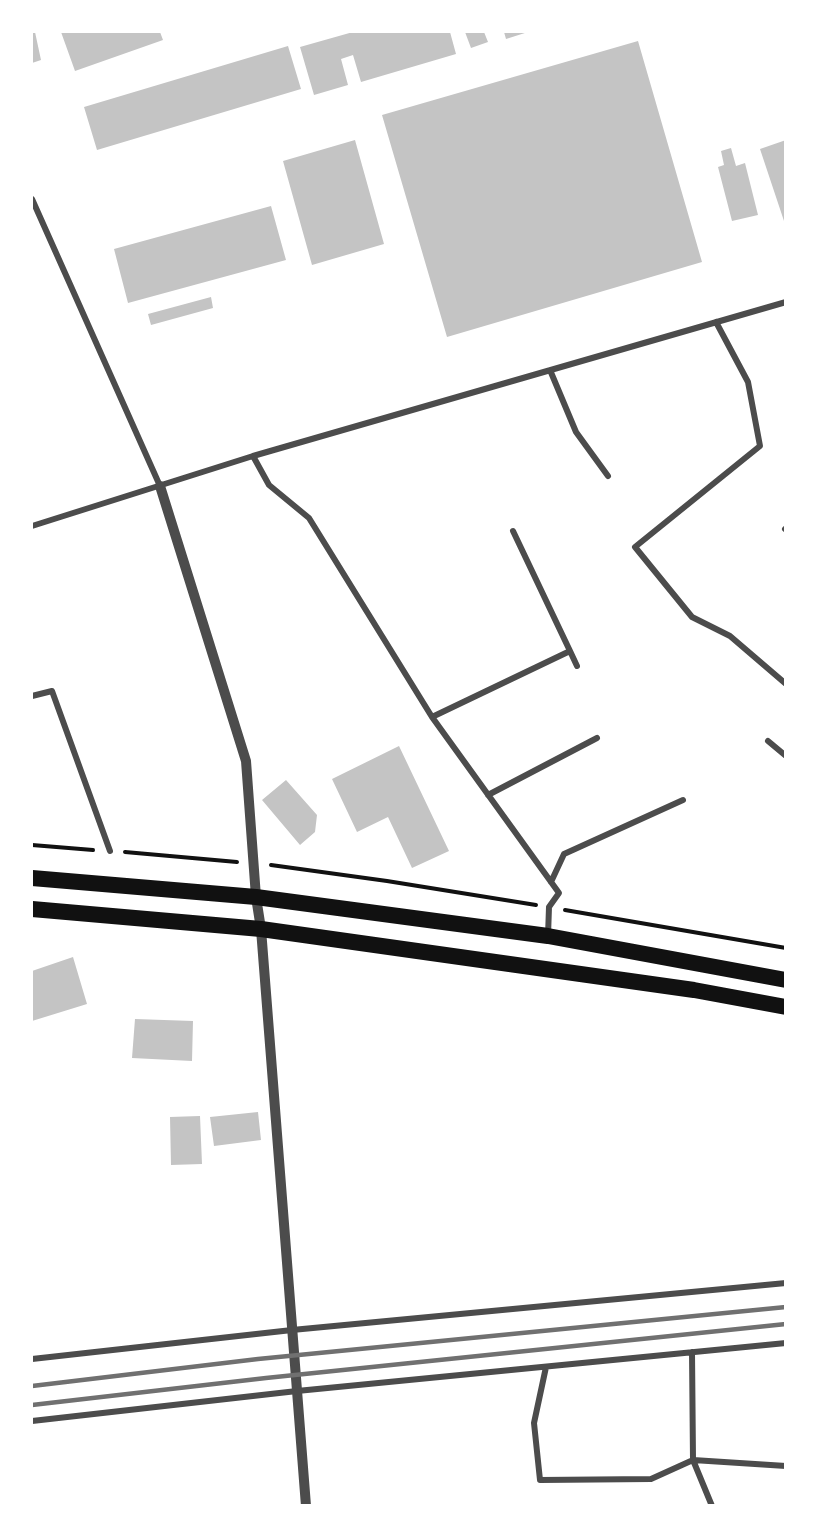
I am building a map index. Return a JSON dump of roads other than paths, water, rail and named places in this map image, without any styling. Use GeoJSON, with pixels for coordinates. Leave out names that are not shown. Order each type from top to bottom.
{"type":"FeatureCollection","features":[{"type":"Feature","properties":{"kind":"highway"},"geometry":{"type":"LineString","coordinates":[[32,878],[256,897],[548,936],[786,980]]}},
{"type":"Feature","properties":{"kind":"highway"},"geometry":{"type":"LineString","coordinates":[[32,909],[261,929],[694,990],[786,1007]]}},
{"type":"Feature","properties":{"kind":"street"},"geometry":{"type":"LineString","coordinates":[[32,199],[160,486],[246,761],[306,1506]]}},
{"type":"Feature","properties":{"kind":"street"},"geometry":{"type":"LineString","coordinates":[[32,526],[253,456],[786,302]]}},
{"type":"Feature","properties":{"kind":"street"},"geometry":{"type":"LineString","coordinates":[[716,322],[748,382],[760,446],[635,547],[692,618],[730,636],[786,684]]}},
{"type":"Feature","properties":{"kind":"street"},"geometry":{"type":"LineString","coordinates":[[550,370],[576,432],[608,476]]}},
{"type":"Feature","properties":{"kind":"street"},"geometry":{"type":"LineString","coordinates":[[253,456],[269,485],[309,518],[432,717],[560,893],[549,907],[548,936]]}},
{"type":"Feature","properties":{"kind":"street"},"geometry":{"type":"LineString","coordinates":[[513,531],[577,666]]}},
{"type":"Feature","properties":{"kind":"street"},"geometry":{"type":"LineString","coordinates":[[432,717],[570,651]]}},
{"type":"Feature","properties":{"kind":"street"},"geometry":{"type":"LineString","coordinates":[[32,696],[52,691],[110,851]]}},
{"type":"Feature","properties":{"kind":"street"},"geometry":{"type":"LineString","coordinates":[[488,795],[597,738]]}},
{"type":"Feature","properties":{"kind":"street"},"geometry":{"type":"LineString","coordinates":[[768,741],[786,756]]}},
{"type":"Feature","properties":{"kind":"street"},"geometry":{"type":"LineString","coordinates":[[551,882],[564,854],[683,800]]}},
{"type":"Feature","properties":{"kind":"street"},"geometry":{"type":"LineString","coordinates":[[32,1359],[292,1329],[786,1283]]}},
{"type":"Feature","properties":{"kind":"street"},"geometry":{"type":"LineString","coordinates":[[32,1421],[297,1391],[786,1343]]}},
{"type":"Feature","properties":{"kind":"street"},"geometry":{"type":"LineString","coordinates":[[692,1352],[693,1460],[712,1506]]}},
{"type":"Feature","properties":{"kind":"street"},"geometry":{"type":"LineString","coordinates":[[546,1367],[534,1423],[540,1480],[651,1479],[693,1460],[786,1466]]}},
{"type":"Feature","properties":{"kind":"railway"},"geometry":{"type":"LineString","coordinates":[[32,1386],[258,1359],[786,1307]]}},
{"type":"Feature","properties":{"kind":"railway"},"geometry":{"type":"LineString","coordinates":[[32,1405],[266,1378],[786,1324]]}}]}
